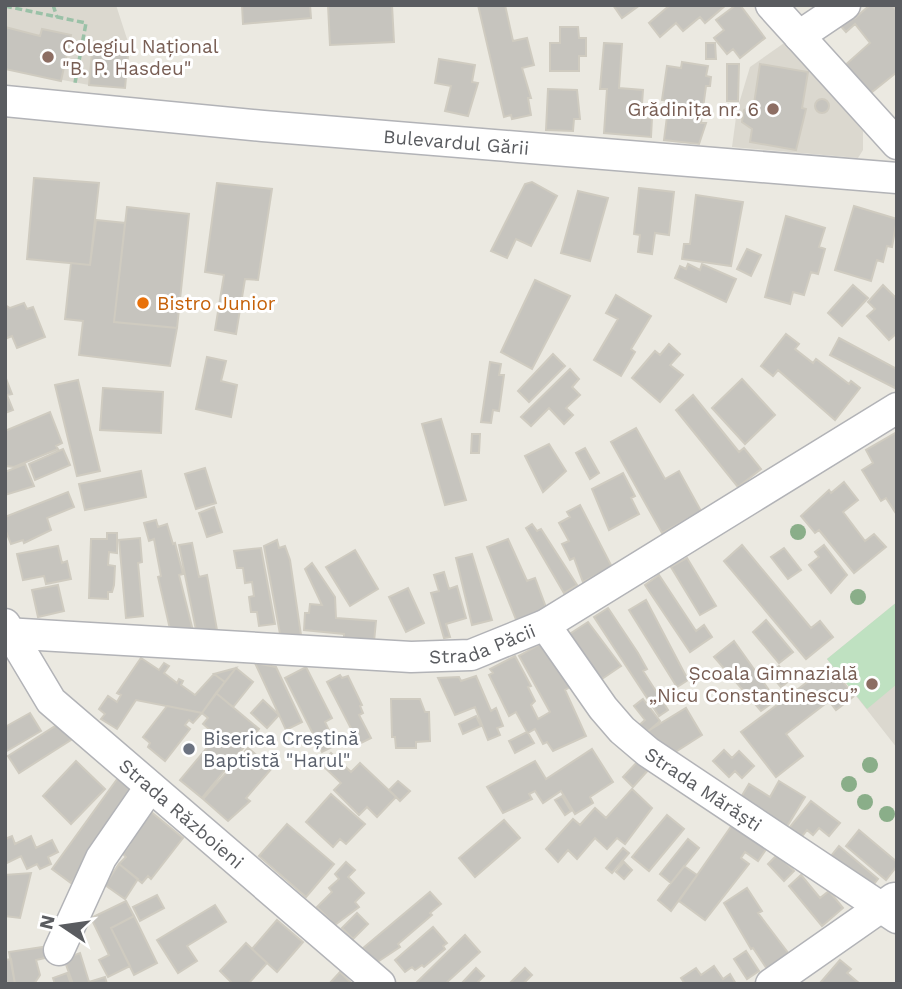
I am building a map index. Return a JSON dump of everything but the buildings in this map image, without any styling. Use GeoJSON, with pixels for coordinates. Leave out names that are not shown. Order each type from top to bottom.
{"type":"FeatureCollection","features":[{"type":"Feature","properties":{"kind":"street"},"geometry":{"type":"LineString","coordinates":[[771,5],[897,144]]}},
{"type":"Feature","properties":{"kind":"street"},"geometry":{"type":"LineString","coordinates":[[799,36],[845,5]]}},
{"type":"Feature","properties":{"kind":"street","name":"Bulevardul Gării"},"geometry":{"type":"LineString","coordinates":[[9,100],[276,127],[897,178]]}},
{"type":"Feature","properties":{"kind":"street","name":"Strada Păcii"},"geometry":{"type":"LineString","coordinates":[[6,630],[446,658],[471,655],[545,625],[897,408]]}},
{"type":"Feature","properties":{"kind":"street","name":"Strada Mărăști"},"geometry":{"type":"LineString","coordinates":[[545,625],[622,730],[649,752],[891,907]]}},
{"type":"Feature","properties":{"kind":"street","name":"Strada Războieni"},"geometry":{"type":"LineString","coordinates":[[6,630],[51,701],[380,984]]}},
{"type":"Feature","properties":{"kind":"street"},"geometry":{"type":"LineString","coordinates":[[59,950],[101,858],[150,787]]}},
{"type":"Feature","properties":{"kind":"street"},"geometry":{"type":"LineString","coordinates":[[771,984],[891,907]]}},
{"type":"Feature","properties":{"kind":"path"},"geometry":{"type":"LineString","coordinates":[[53,5],[57,17]]}},
{"type":"Feature","properties":{"kind":"path"},"geometry":{"type":"LineString","coordinates":[[5,6],[86,23],[73,106]]}},
{"type":"Feature","properties":{"kind":"shaded area","name":"Colegiul Național \"B. P. Hasdeu\""},"geometry":{"type":"Polygon","coordinates":[[[5,5],[116,5],[129,45],[93,41],[89,85],[5,69],[5,5]]]}},
{"type":"Feature","properties":{"kind":"shaded area"},"geometry":{"type":"Polygon","coordinates":[[[787,41],[863,131],[863,150],[858,158],[732,147],[737,110],[750,67],[787,41]]]}},
{"type":"Feature","properties":{"kind":"shaded area","name":"Școala Gimnazială „Nicu Constantinescu”"},"geometry":{"type":"Polygon","coordinates":[[[897,602],[897,748],[827,659],[897,602]]]}},
{"type":"Feature","properties":{"kind":"green space","name":"Școala Gimnazială „Nicu Constantinescu”"},"geometry":{"type":"Polygon","coordinates":[[[897,602],[897,684],[867,709],[827,659],[897,602]]]}},
{"type":"Feature","properties":{"kind":"place","name":"Colegiul Național \"B. P. Hasdeu\""},"geometry":{"type":"Point","coordinates":[48,57]}},
{"type":"Feature","properties":{"kind":"place","name":"Grădinița nr. 6"},"geometry":{"type":"Point","coordinates":[773,109]}},
{"type":"Feature","properties":{"kind":"place","name":"Bistro Junior"},"geometry":{"type":"Point","coordinates":[143,303]}},
{"type":"Feature","properties":{"kind":"place","name":"Școala Gimnazială „Nicu Constantinescu”"},"geometry":{"type":"Point","coordinates":[872,684]}},
{"type":"Feature","properties":{"kind":"place","name":"Biserica Creștină Baptistă \"Harul\""},"geometry":{"type":"Point","coordinates":[189,749]}}]}
